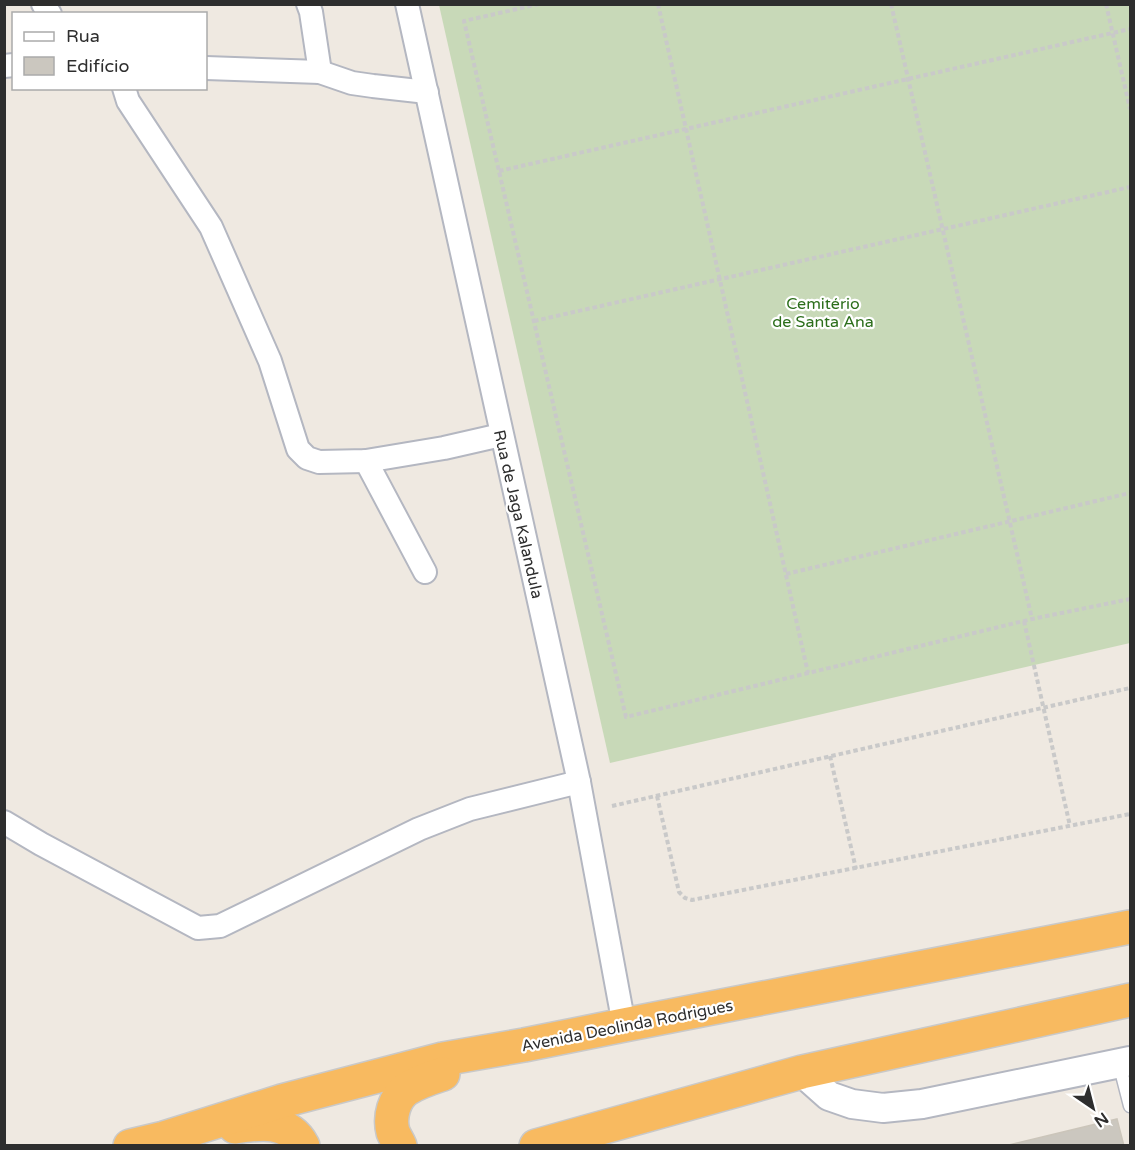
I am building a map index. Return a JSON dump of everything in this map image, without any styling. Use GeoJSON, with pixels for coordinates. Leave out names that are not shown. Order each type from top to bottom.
{"type":"FeatureCollection","features":[{"type":"Feature","properties":{"kind":"highway","name":"Avenida Deolinda Rodrigues"},"geometry":{"type":"LineString","coordinates":[[130,1146],[164,1138],[282,1101],[443,1059],[1131,927]]}},
{"type":"Feature","properties":{"kind":"highway"},"geometry":{"type":"LineString","coordinates":[[536,1144],[599,1137],[802,1072],[1131,1000]]}},
{"type":"Feature","properties":{"kind":"highway"},"geometry":{"type":"LineString","coordinates":[[400,1146],[393,1132],[392,1117],[395,1102],[406,1090],[423,1081],[524,1045]]}},
{"type":"Feature","properties":{"kind":"highway"},"geometry":{"type":"LineString","coordinates":[[164,1138],[258,1124],[274,1124],[288,1129],[299,1138],[303,1146]]}},
{"type":"Feature","properties":{"kind":"street"},"geometry":{"type":"LineString","coordinates":[[308,4],[320,72]]}},
{"type":"Feature","properties":{"kind":"street","name":"Rua de Jaga Kalandula"},"geometry":{"type":"LineString","coordinates":[[407,4],[579,782],[624,1025]]}},
{"type":"Feature","properties":{"kind":"street"},"geometry":{"type":"LineString","coordinates":[[207,68],[320,72],[352,83],[427,92]]}},
{"type":"Feature","properties":{"kind":"street"},"geometry":{"type":"LineString","coordinates":[[125,90],[128,101],[211,227],[270,361],[298,449],[307,458],[319,462],[366,461],[444,448],[501,435]]}},
{"type":"Feature","properties":{"kind":"street"},"geometry":{"type":"LineString","coordinates":[[366,461],[425,572]]}},
{"type":"Feature","properties":{"kind":"street"},"geometry":{"type":"LineString","coordinates":[[4,822],[198,928],[220,926],[419,829],[470,809],[579,782]]}},
{"type":"Feature","properties":{"kind":"street"},"geometry":{"type":"LineString","coordinates":[[802,1072],[829,1096],[852,1104],[883,1107],[922,1104],[1125,1062]]}},
{"type":"Feature","properties":{"kind":"lane"},"geometry":{"type":"LineString","coordinates":[[1125,1062],[1131,1106]]}},
{"type":"Feature","properties":{"kind":"path"},"geometry":{"type":"LineString","coordinates":[[539,4],[464,21],[626,717],[1032,619],[1131,599]]}},
{"type":"Feature","properties":{"kind":"path"},"geometry":{"type":"LineString","coordinates":[[658,4],[808,673]]}},
{"type":"Feature","properties":{"kind":"path"},"geometry":{"type":"LineString","coordinates":[[891,4],[1032,619]]}},
{"type":"Feature","properties":{"kind":"path"},"geometry":{"type":"LineString","coordinates":[[1107,4],[1131,110]]}},
{"type":"Feature","properties":{"kind":"path"},"geometry":{"type":"LineString","coordinates":[[499,171],[1131,29]]}},
{"type":"Feature","properties":{"kind":"path"},"geometry":{"type":"LineString","coordinates":[[534,322],[1131,187]]}},
{"type":"Feature","properties":{"kind":"path"},"geometry":{"type":"LineString","coordinates":[[786,574],[1131,493]]}},
{"type":"Feature","properties":{"kind":"path"},"geometry":{"type":"LineString","coordinates":[[1024,621],[1070,826]]}},
{"type":"Feature","properties":{"kind":"path"},"geometry":{"type":"LineString","coordinates":[[612,806],[1131,688]]}},
{"type":"Feature","properties":{"kind":"path"},"geometry":{"type":"LineString","coordinates":[[830,756],[856,869]]}},
{"type":"Feature","properties":{"kind":"path"},"geometry":{"type":"LineString","coordinates":[[657,796],[676,884],[679,892],[685,898],[692,900],[1131,814]]}},
{"type":"Feature","properties":{"kind":"green space","name":"Cemitério de Santa Ana"},"geometry":{"type":"Polygon","coordinates":[[[439,5],[1130,5],[1130,643],[610,763],[439,5]]]}},
{"type":"Feature","properties":{"kind":"building"},"geometry":{"type":"Polygon","coordinates":[[[1117,1119],[1124,1146],[1005,1146],[1117,1119]]]}}]}
